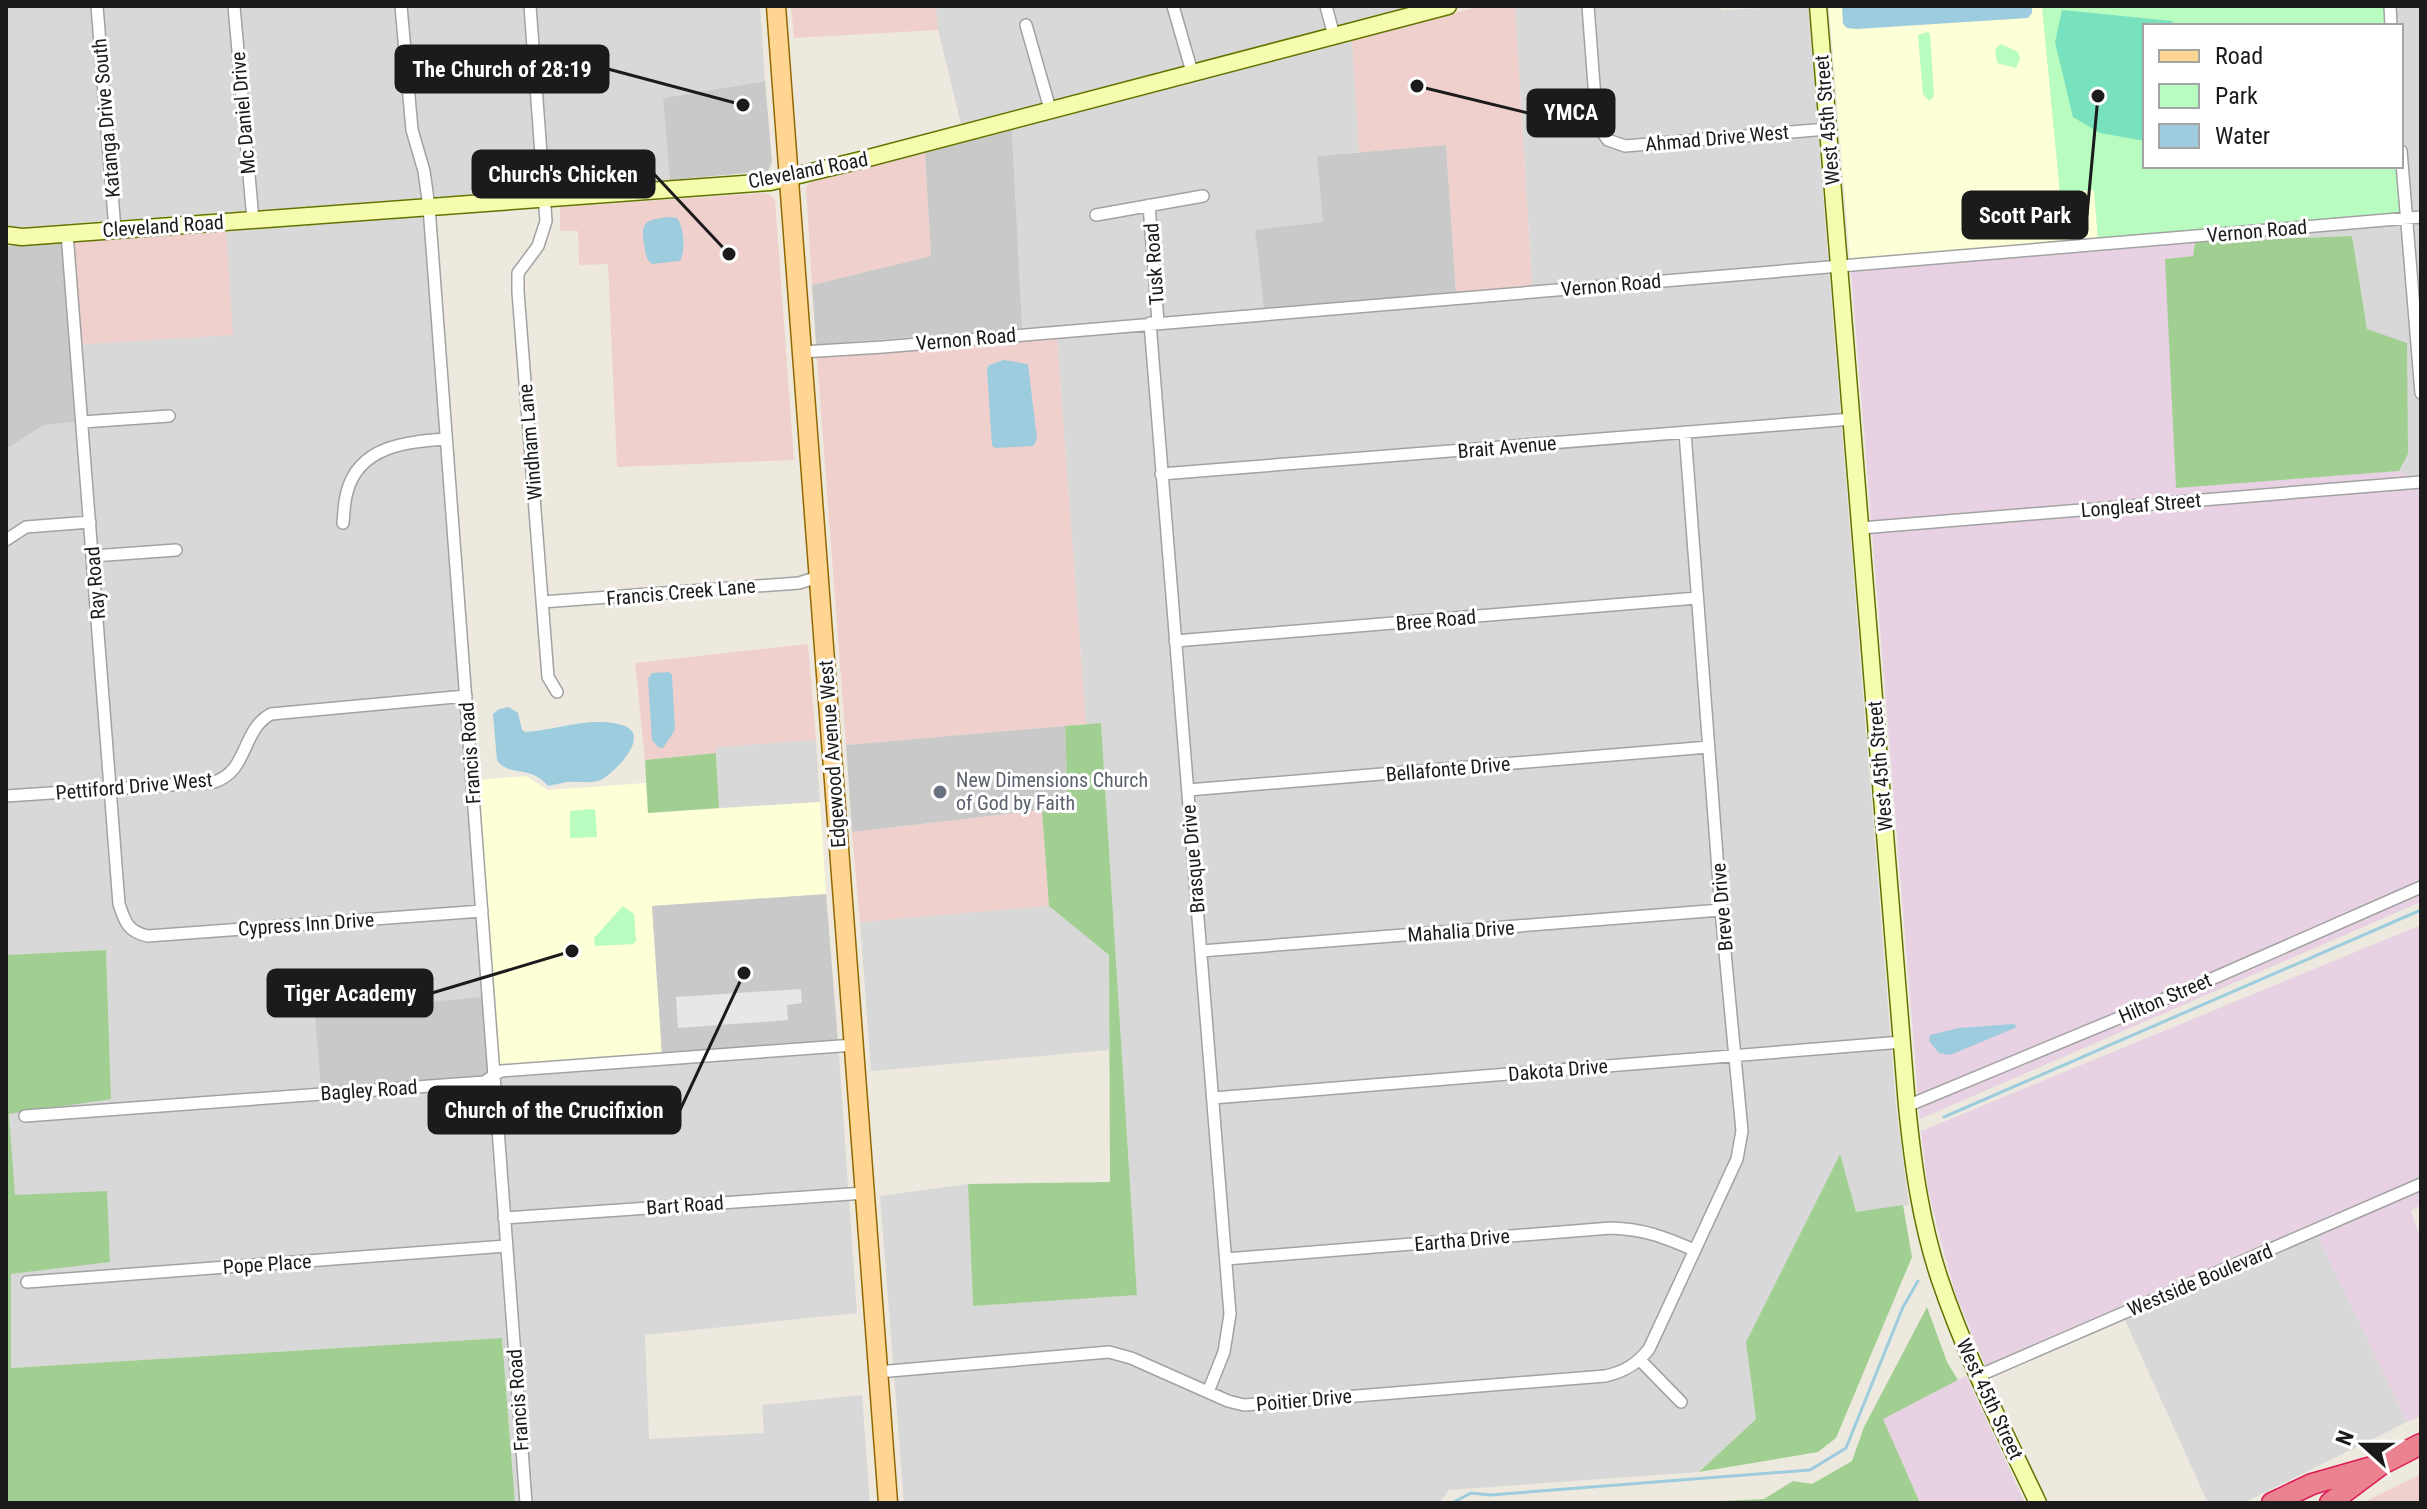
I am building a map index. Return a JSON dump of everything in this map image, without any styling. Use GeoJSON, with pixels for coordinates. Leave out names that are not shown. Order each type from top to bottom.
{"type":"FeatureCollection","features":[{"type":"Feature","properties":{"kind":"highway"},"geometry":{"type":"LineString","coordinates":[[2330,1503],[2382,1464],[2421,1444]]}},
{"type":"Feature","properties":{"kind":"highway"},"geometry":{"type":"LineString","coordinates":[[2272,1503],[2312,1484],[2382,1464]]}},
{"type":"Feature","properties":{"kind":"main road","name":"Edgewood Avenue West"},"geometry":{"type":"LineString","coordinates":[[776,6],[888,1503]]}},
{"type":"Feature","properties":{"kind":"street","name":"Katanga Drive South"},"geometry":{"type":"LineString","coordinates":[[97,6],[115,230]]}},
{"type":"Feature","properties":{"kind":"street","name":"Mc Daniel Drive"},"geometry":{"type":"LineString","coordinates":[[234,6],[253,220]]}},
{"type":"Feature","properties":{"kind":"street","name":"Francis Road"},"geometry":{"type":"LineString","coordinates":[[401,6],[412,130],[424,171],[429,207],[526,1503]]}},
{"type":"Feature","properties":{"kind":"street","name":"Windham Lane"},"geometry":{"type":"LineString","coordinates":[[530,6],[545,197],[544,230],[538,246],[518,273],[518,292],[548,677],[557,692]]}},
{"type":"Feature","properties":{"kind":"street"},"geometry":{"type":"LineString","coordinates":[[1173,6],[1192,72]]}},
{"type":"Feature","properties":{"kind":"street"},"geometry":{"type":"LineString","coordinates":[[1326,6],[1334,36]]}},
{"type":"Feature","properties":{"kind":"street","name":"Cleveland Road"},"geometry":{"type":"LineString","coordinates":[[6,235],[22,237],[770,182],[1448,6]]}},
{"type":"Feature","properties":{"kind":"street","name":"Ahmad Drive West"},"geometry":{"type":"LineString","coordinates":[[1588,6],[1597,125],[1608,140],[1625,146],[1827,129]]}},
{"type":"Feature","properties":{"kind":"street","name":"West 45th Street"},"geometry":{"type":"LineString","coordinates":[[1818,6],[1907,1106],[1918,1193],[1939,1277],[1965,1348],[2038,1503]]}},
{"type":"Feature","properties":{"kind":"street"},"geometry":{"type":"LineString","coordinates":[[1026,25],[1050,109]]}},
{"type":"Feature","properties":{"kind":"street"},"geometry":{"type":"LineString","coordinates":[[2402,168],[2421,393]]}},
{"type":"Feature","properties":{"kind":"street"},"geometry":{"type":"LineString","coordinates":[[1096,215],[1203,196]]}},
{"type":"Feature","properties":{"kind":"street","name":"Tusk Road"},"geometry":{"type":"LineString","coordinates":[[1149,205],[1154,323]]}},
{"type":"Feature","properties":{"kind":"street","name":"Vernon Road"},"geometry":{"type":"LineString","coordinates":[[802,352],[2421,217]]}},
{"type":"Feature","properties":{"kind":"street","name":"Ray Road"},"geometry":{"type":"LineString","coordinates":[[67,233],[119,904],[125,923],[131,930]]}},
{"type":"Feature","properties":{"kind":"street","name":"Brasque Drive"},"geometry":{"type":"LineString","coordinates":[[1154,323],[1161,474],[1230,1314],[1224,1352],[1208,1392]]}},
{"type":"Feature","properties":{"kind":"street"},"geometry":{"type":"LineString","coordinates":[[82,422],[169,416]]}},
{"type":"Feature","properties":{"kind":"street","name":"Brait Avenue"},"geometry":{"type":"LineString","coordinates":[[1161,474],[1852,419]]}},
{"type":"Feature","properties":{"kind":"street","name":"Breve Drive"},"geometry":{"type":"LineString","coordinates":[[1640,1360],[1649,1349],[1737,1159],[1742,1131],[1721,910],[1685,432]]}},
{"type":"Feature","properties":{"kind":"street"},"geometry":{"type":"LineString","coordinates":[[343,523],[347,492],[368,459],[393,446],[445,439]]}},
{"type":"Feature","properties":{"kind":"street","name":"Longleaf Street"},"geometry":{"type":"LineString","coordinates":[[1861,528],[2421,482]]}},
{"type":"Feature","properties":{"kind":"street"},"geometry":{"type":"LineString","coordinates":[[6,540],[26,527],[90,522]]}},
{"type":"Feature","properties":{"kind":"street"},"geometry":{"type":"LineString","coordinates":[[93,556],[176,550]]}},
{"type":"Feature","properties":{"kind":"street","name":"Francis Creek Lane"},"geometry":{"type":"LineString","coordinates":[[542,602],[799,583],[818,577]]}},
{"type":"Feature","properties":{"kind":"street","name":"Bree Road"},"geometry":{"type":"LineString","coordinates":[[1175,641],[1697,598]]}},
{"type":"Feature","properties":{"kind":"street","name":"Pettiford Drive West"},"geometry":{"type":"LineString","coordinates":[[6,796],[214,782],[237,766],[255,727],[271,714],[466,696]]}},
{"type":"Feature","properties":{"kind":"street","name":"Bellafonte Drive"},"geometry":{"type":"LineString","coordinates":[[1188,790],[1709,747]]}},
{"type":"Feature","properties":{"kind":"street","name":"Hilton Street"},"geometry":{"type":"LineString","coordinates":[[1907,1106],[2191,988],[2421,887]]}},
{"type":"Feature","properties":{"kind":"street","name":"Mahalia Drive"},"geometry":{"type":"LineString","coordinates":[[1201,951],[1721,910]]}},
{"type":"Feature","properties":{"kind":"street","name":"Cypress Inn Drive"},"geometry":{"type":"LineString","coordinates":[[131,930],[148,936],[482,911]]}},
{"type":"Feature","properties":{"kind":"street","name":"Dakota Drive"},"geometry":{"type":"LineString","coordinates":[[1213,1098],[1902,1042]]}},
{"type":"Feature","properties":{"kind":"street","name":"Bagley Road"},"geometry":{"type":"LineString","coordinates":[[25,1116],[484,1082],[501,1071],[854,1045]]}},
{"type":"Feature","properties":{"kind":"street","name":"Westside Boulevard"},"geometry":{"type":"LineString","coordinates":[[1978,1376],[2421,1184]]}},
{"type":"Feature","properties":{"kind":"street","name":"Bart Road"},"geometry":{"type":"LineString","coordinates":[[504,1218],[865,1193]]}},
{"type":"Feature","properties":{"kind":"street","name":"Eartha Drive"},"geometry":{"type":"LineString","coordinates":[[1226,1259],[1611,1228],[1634,1228],[1654,1233],[1694,1250]]}},
{"type":"Feature","properties":{"kind":"street","name":"Pope Place"},"geometry":{"type":"LineString","coordinates":[[27,1282],[506,1246]]}},
{"type":"Feature","properties":{"kind":"street","name":"Poitier Drive"},"geometry":{"type":"LineString","coordinates":[[878,1372],[1109,1352],[1131,1358],[1228,1401],[1244,1405],[1605,1376],[1622,1372],[1640,1360]]}},
{"type":"Feature","properties":{"kind":"street"},"geometry":{"type":"LineString","coordinates":[[1640,1360],[1681,1402]]}},
{"type":"Feature","properties":{"kind":"shaded area"},"geometry":{"type":"Polygon","coordinates":[[[6,6],[760,6],[765,81],[663,98],[670,180],[6,227],[6,6]]]}},
{"type":"Feature","properties":{"kind":"shaded area"},"geometry":{"type":"Polygon","coordinates":[[[791,6],[936,6],[938,30],[794,38],[791,6]]]}},
{"type":"Feature","properties":{"kind":"shaded area"},"geometry":{"type":"Polygon","coordinates":[[[936,6],[1411,6],[961,124],[938,30],[936,6]]]}},
{"type":"Feature","properties":{"kind":"shaded area"},"geometry":{"type":"Polygon","coordinates":[[[1481,6],[1515,6],[1532,285],[1456,293],[1446,146],[1359,152],[1352,40],[1481,6]]]}},
{"type":"Feature","properties":{"kind":"shaded area"},"geometry":{"type":"Polygon","coordinates":[[[1515,6],[1721,6],[1721,10],[1808,6],[1896,1107],[1909,1205],[1856,1212],[1839,1156],[1746,1342],[1756,1419],[1699,1472],[1449,1490],[1439,1503],[904,1503],[880,1196],[968,1184],[973,1306],[1137,1294],[1101,724],[1086,724],[1056,326],[1022,328],[1012,130],[1352,40],[1359,152],[1318,156],[1323,222],[1264,308],[1532,285],[1515,6]]]}},
{"type":"Feature","properties":{"kind":"shaded area"},"geometry":{"type":"Polygon","coordinates":[[[1829,6],[2042,6],[2060,192],[2094,190],[2098,240],[1850,260],[1829,6]]]}},
{"type":"Feature","properties":{"kind":"shaded area"},"geometry":{"type":"Polygon","coordinates":[[[2386,6],[2421,6],[2421,475],[2411,476],[2399,471],[2408,454],[2367,329],[2352,236],[2195,242],[2196,231],[2395,168],[2403,168],[2403,24],[2387,24],[2386,6]]]}},
{"type":"Feature","properties":{"kind":"shaded area"},"geometry":{"type":"Polygon","coordinates":[[[765,81],[772,162],[768,171],[670,180],[663,98],[765,81]]]}},
{"type":"Feature","properties":{"kind":"shaded area"},"geometry":{"type":"Polygon","coordinates":[[[1012,130],[1022,328],[816,345],[812,285],[931,256],[925,153],[1012,130]]]}},
{"type":"Feature","properties":{"kind":"shaded area"},"geometry":{"type":"Polygon","coordinates":[[[1446,145],[1456,293],[1264,308],[1255,230],[1323,222],[1317,156],[1446,145]]]}},
{"type":"Feature","properties":{"kind":"shaded area"},"geometry":{"type":"Polygon","coordinates":[[[925,153],[931,256],[812,285],[806,187],[823,179],[925,153]]]}},
{"type":"Feature","properties":{"kind":"shaded area"},"geometry":{"type":"Polygon","coordinates":[[[764,193],[775,200],[794,460],[617,467],[608,264],[579,265],[578,231],[560,231],[560,207],[764,193]]]}},
{"type":"Feature","properties":{"kind":"shaded area"},"geometry":{"type":"Polygon","coordinates":[[[435,215],[498,1066],[838,1041],[857,1313],[645,1335],[649,1439],[764,1433],[762,1405],[862,1395],[870,1503],[515,1503],[502,1338],[11,1368],[11,1274],[110,1261],[106,1191],[15,1196],[9,1114],[111,1098],[106,950],[6,955],[6,449],[44,425],[75,422],[70,345],[232,335],[226,231],[435,215]]]}},
{"type":"Feature","properties":{"kind":"shaded area"},"geometry":{"type":"Polygon","coordinates":[[[226,231],[233,335],[70,345],[62,243],[226,231]]]}},
{"type":"Feature","properties":{"kind":"shaded area"},"geometry":{"type":"Polygon","coordinates":[[[2196,231],[2193,256],[2166,259],[2176,487],[2399,471],[2411,476],[2421,475],[2421,902],[1920,1119],[1850,260],[2196,231]]]}},
{"type":"Feature","properties":{"kind":"shaded area"},"geometry":{"type":"Polygon","coordinates":[[[62,243],[75,422],[44,425],[6,449],[6,246],[62,243]]]}},
{"type":"Feature","properties":{"kind":"shaded area"},"geometry":{"type":"Polygon","coordinates":[[[1056,326],[1086,724],[846,745],[816,345],[1056,326]]]}},
{"type":"Feature","properties":{"kind":"shaded area"},"geometry":{"type":"Polygon","coordinates":[[[808,644],[816,740],[716,747],[716,753],[645,760],[635,663],[808,644]]]}},
{"type":"Feature","properties":{"kind":"shaded area"},"geometry":{"type":"Polygon","coordinates":[[[1065,726],[1068,807],[852,832],[846,745],[1065,726]]]}},
{"type":"Feature","properties":{"kind":"shaded area"},"geometry":{"type":"Polygon","coordinates":[[[816,740],[820,802],[719,808],[716,747],[816,740]]]}},
{"type":"Feature","properties":{"kind":"shaded area"},"geometry":{"type":"Polygon","coordinates":[[[526,776],[548,790],[646,783],[648,813],[820,802],[826,894],[652,906],[662,1055],[498,1066],[477,780],[526,776]]]}},
{"type":"Feature","properties":{"kind":"shaded area"},"geometry":{"type":"Polygon","coordinates":[[[1042,810],[1049,906],[860,922],[852,832],[1042,810]]]}},
{"type":"Feature","properties":{"kind":"shaded area"},"geometry":{"type":"Polygon","coordinates":[[[826,894],[838,1041],[662,1055],[652,906],[826,894]]]}},
{"type":"Feature","properties":{"kind":"shaded area"},"geometry":{"type":"Polygon","coordinates":[[[1049,906],[1109,955],[1109,1050],[871,1071],[860,922],[1049,906]]]}},
{"type":"Feature","properties":{"kind":"shaded area"},"geometry":{"type":"Polygon","coordinates":[[[2421,925],[2421,1205],[2411,1211],[2421,1240],[2421,1416],[2407,1422],[2312,1224],[1985,1365],[1956,1295],[1941,1242],[1928,1189],[1921,1131],[2421,925]]]}},
{"type":"Feature","properties":{"kind":"shaded area"},"geometry":{"type":"Polygon","coordinates":[[[801,989],[802,1003],[787,1005],[788,1020],[678,1028],[676,997],[801,989]]]}},
{"type":"Feature","properties":{"kind":"shaded area"},"geometry":{"type":"Polygon","coordinates":[[[492,996],[498,1066],[486,1077],[321,1090],[315,1013],[492,996]]]}},
{"type":"Feature","properties":{"kind":"shaded area"},"geometry":{"type":"Polygon","coordinates":[[[2312,1224],[2407,1422],[2243,1503],[2208,1503],[2119,1307],[2312,1224]]]}},
{"type":"Feature","properties":{"kind":"shaded area"},"geometry":{"type":"Polygon","coordinates":[[[1966,1376],[2025,1503],[1920,1503],[1882,1419],[1966,1376]]]}},
{"type":"Feature","properties":{"kind":"shaded area"},"geometry":{"type":"Polygon","coordinates":[[[2421,1474],[2421,1503],[2362,1503],[2421,1474]]]}},
{"type":"Feature","properties":{"kind":"green space"},"geometry":{"type":"Polygon","coordinates":[[[2042,6],[2386,6],[2387,24],[2143,24],[2143,168],[2398,168],[2401,214],[2098,240],[2094,190],[2060,193],[2042,6]]]}},
{"type":"Feature","properties":{"kind":"green space"},"geometry":{"type":"Polygon","coordinates":[[[2062,10],[2172,21],[2174,24],[2143,24],[2143,141],[2100,133],[2073,117],[2055,42],[2062,10]]]}},
{"type":"Feature","properties":{"kind":"green space"},"geometry":{"type":"Polygon","coordinates":[[[1928,32],[1934,96],[1929,101],[1923,94],[1918,35],[1928,32]]]}},
{"type":"Feature","properties":{"kind":"green space"},"geometry":{"type":"Polygon","coordinates":[[[2001,44],[2018,52],[2020,59],[2016,68],[1997,63],[1995,49],[2001,44]]]}},
{"type":"Feature","properties":{"kind":"green space"},"geometry":{"type":"Polygon","coordinates":[[[2352,236],[2367,329],[2407,343],[2408,454],[2399,471],[2176,488],[2165,259],[2193,256],[2195,242],[2352,236]]]}},
{"type":"Feature","properties":{"kind":"green space"},"geometry":{"type":"Polygon","coordinates":[[[1101,723],[1137,1295],[973,1306],[968,1184],[1110,1182],[1109,955],[1049,906],[1042,811],[1068,807],[1065,726],[1101,723]]]}},
{"type":"Feature","properties":{"kind":"green space"},"geometry":{"type":"Polygon","coordinates":[[[716,753],[719,808],[648,813],[645,760],[716,753]]]}},
{"type":"Feature","properties":{"kind":"green space"},"geometry":{"type":"Polygon","coordinates":[[[595,810],[597,837],[570,838],[570,811],[595,810]]]}},
{"type":"Feature","properties":{"kind":"green space"},"geometry":{"type":"Polygon","coordinates":[[[623,906],[634,914],[636,941],[633,944],[595,946],[594,938],[623,906]]]}},
{"type":"Feature","properties":{"kind":"green space"},"geometry":{"type":"Polygon","coordinates":[[[106,950],[111,1099],[9,1114],[15,1195],[107,1191],[110,1262],[11,1274],[11,1368],[502,1338],[515,1503],[6,1503],[6,955],[106,950]]]}},
{"type":"Feature","properties":{"kind":"green space"},"geometry":{"type":"Polygon","coordinates":[[[1840,1154],[1856,1212],[1903,1205],[1912,1257],[1836,1438],[1818,1452],[1699,1472],[1756,1419],[1746,1342],[1840,1154]]]}},
{"type":"Feature","properties":{"kind":"green space"},"geometry":{"type":"Polygon","coordinates":[[[1927,1307],[1947,1362],[1958,1380],[1883,1419],[1920,1503],[1677,1503],[1764,1499],[1793,1481],[1812,1484],[1852,1461],[1864,1427],[1927,1307]]]}},
{"type":"Feature","properties":{"kind":"water"},"geometry":{"type":"Polygon","coordinates":[[[1842,6],[2032,6],[2032,13],[2028,18],[1857,29],[1847,28],[1843,24],[1842,6]]]}},
{"type":"Feature","properties":{"kind":"water"},"geometry":{"type":"Polygon","coordinates":[[[677,218],[681,227],[682,256],[680,261],[652,264],[646,253],[644,226],[651,221],[677,218]]]}},
{"type":"Feature","properties":{"kind":"water"},"geometry":{"type":"Polygon","coordinates":[[[1004,360],[1028,364],[1037,439],[1033,446],[992,446],[987,369],[989,365],[1004,360]]]}},
{"type":"Feature","properties":{"kind":"water"},"geometry":{"type":"Polygon","coordinates":[[[669,672],[672,675],[675,730],[663,748],[652,740],[648,679],[652,673],[669,672]]]}},
{"type":"Feature","properties":{"kind":"water"},"geometry":{"type":"Polygon","coordinates":[[[509,707],[518,713],[525,732],[607,722],[629,728],[634,742],[624,759],[604,778],[548,786],[534,775],[508,769],[497,760],[493,714],[509,707]]]}},
{"type":"Feature","properties":{"kind":"water"},"geometry":{"type":"Polygon","coordinates":[[[2014,1024],[2017,1027],[1950,1055],[1939,1053],[1929,1041],[1930,1035],[1959,1028],[2014,1024]]]}},
{"type":"Feature","properties":{"kind":"waterway"},"geometry":{"type":"LineString","coordinates":[[1944,1117],[2421,910]]}},
{"type":"Feature","properties":{"kind":"waterway"},"geometry":{"type":"LineString","coordinates":[[1452,1503],[1471,1493],[1490,1495],[1810,1470],[1846,1448],[1903,1307],[1918,1281]]}},
{"type":"Feature","properties":{"kind":"place","name":"YMCA"},"geometry":{"type":"Point","coordinates":[1417,86]}},
{"type":"Feature","properties":{"kind":"place","name":"Scott Park"},"geometry":{"type":"Point","coordinates":[2098,96]}},
{"type":"Feature","properties":{"kind":"place","name":"The Church of 28:19"},"geometry":{"type":"Point","coordinates":[743,105]}},
{"type":"Feature","properties":{"kind":"place","name":"Church's Chicken"},"geometry":{"type":"Point","coordinates":[729,254]}},
{"type":"Feature","properties":{"kind":"place","name":"New Dimensions Church of God by Faith"},"geometry":{"type":"Point","coordinates":[940,792]}},
{"type":"Feature","properties":{"kind":"place","name":"Tiger Academy"},"geometry":{"type":"Point","coordinates":[572,951]}},
{"type":"Feature","properties":{"kind":"place","name":"Church of the Crucifixion"},"geometry":{"type":"Point","coordinates":[744,973]}}]}
